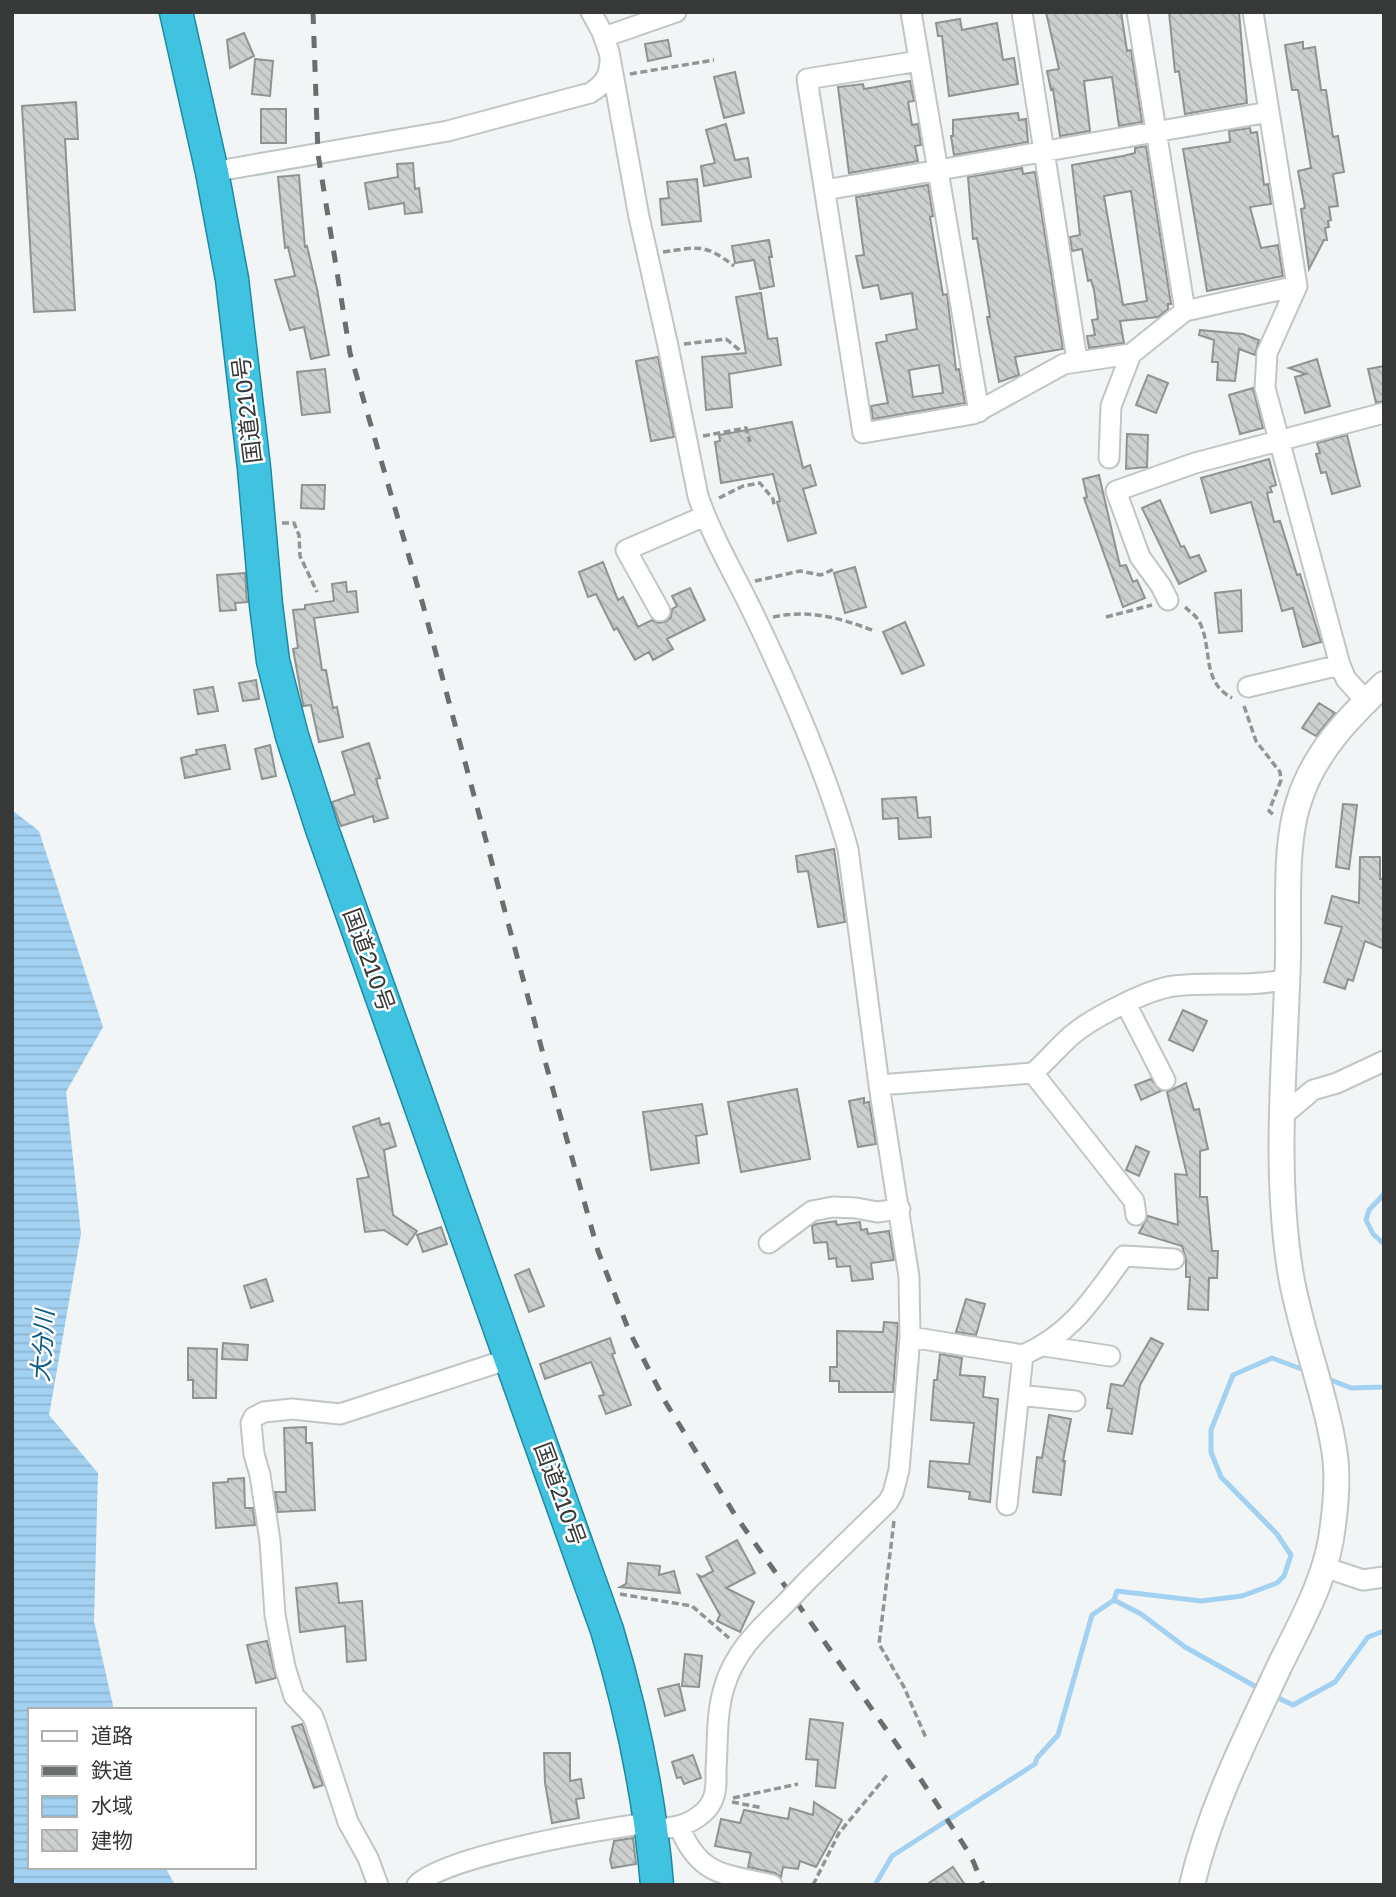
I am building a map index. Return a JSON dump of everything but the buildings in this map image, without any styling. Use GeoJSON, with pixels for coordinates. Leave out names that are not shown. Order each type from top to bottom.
{"type":"FeatureCollection","features":[{"type":"Feature","properties":{"kind":"highway","name":"国道210号"},"geometry":{"type":"LineString","coordinates":[[176,12],[212,172],[232,279],[273,661],[296,748],[611,1643],[660,1826],[657,1885]]}},
{"type":"Feature","properties":{"kind":"street"},"geometry":{"type":"LineString","coordinates":[[417,1885],[441,1869],[526,1846],[660,1826],[698,1816],[712,1801],[716,1781],[721,1698],[741,1649],[757,1630],[881,1509],[891,1496],[899,1470],[910,1337],[909,1277],[879,1085],[848,849],[839,816],[821,770],[758,624],[705,516],[698,496],[647,255],[614,76],[607,45],[591,12]]}},
{"type":"Feature","properties":{"kind":"street"},"geometry":{"type":"LineString","coordinates":[[607,45],[676,12]]}},
{"type":"Feature","properties":{"kind":"street"},"geometry":{"type":"LineString","coordinates":[[911,12],[979,412]]}},
{"type":"Feature","properties":{"kind":"street"},"geometry":{"type":"LineString","coordinates":[[1022,12],[1077,360]]}},
{"type":"Feature","properties":{"kind":"street"},"geometry":{"type":"LineString","coordinates":[[1137,12],[1185,311]]}},
{"type":"Feature","properties":{"kind":"street"},"geometry":{"type":"LineString","coordinates":[[1254,12],[1297,286],[1267,353],[1265,388],[1340,665],[1346,679],[1366,701]]}},
{"type":"Feature","properties":{"kind":"street"},"geometry":{"type":"LineString","coordinates":[[212,172],[448,131],[590,93],[604,83],[608,74],[607,45]]}},
{"type":"Feature","properties":{"kind":"street"},"geometry":{"type":"LineString","coordinates":[[919,61],[807,79],[863,433],[979,412],[1054,368],[1077,360],[1131,354],[1185,311],[1297,286]]}},
{"type":"Feature","properties":{"kind":"street"},"geometry":{"type":"LineString","coordinates":[[825,190],[1269,112]]}},
{"type":"Feature","properties":{"kind":"street"},"geometry":{"type":"LineString","coordinates":[[1110,458],[1111,406],[1131,354]]}},
{"type":"Feature","properties":{"kind":"street"},"geometry":{"type":"LineString","coordinates":[[1168,600],[1140,557],[1116,491],[1195,463],[1384,413]]}},
{"type":"Feature","properties":{"kind":"street"},"geometry":{"type":"LineString","coordinates":[[660,611],[626,550],[705,516]]}},
{"type":"Feature","properties":{"kind":"street"},"geometry":{"type":"LineString","coordinates":[[1248,687],[1340,665]]}},
{"type":"Feature","properties":{"kind":"street"},"geometry":{"type":"LineString","coordinates":[[1192,1885],[1203,1840],[1222,1792],[1315,1591],[1331,1545],[1336,1471],[1332,1441],[1294,1291],[1283,1204],[1281,1117],[1291,849],[1298,802],[1306,782],[1326,747],[1384,684]]}},
{"type":"Feature","properties":{"kind":"street"},"geometry":{"type":"LineString","coordinates":[[879,1085],[1033,1073],[1074,1033],[1126,1004],[1171,986],[1253,985],[1287,979]]}},
{"type":"Feature","properties":{"kind":"street"},"geometry":{"type":"LineString","coordinates":[[1126,1004],[1165,1080]]}},
{"type":"Feature","properties":{"kind":"street"},"geometry":{"type":"LineString","coordinates":[[1281,1117],[1313,1090],[1337,1083],[1384,1061]]}},
{"type":"Feature","properties":{"kind":"street"},"geometry":{"type":"LineString","coordinates":[[1033,1073],[1135,1201],[1136,1215]]}},
{"type":"Feature","properties":{"kind":"street"},"geometry":{"type":"LineString","coordinates":[[769,1243],[812,1211],[833,1207],[877,1212],[900,1209]]}},
{"type":"Feature","properties":{"kind":"street"},"geometry":{"type":"LineString","coordinates":[[910,1337],[1023,1355],[1044,1346],[1079,1317],[1124,1256],[1174,1259]]}},
{"type":"Feature","properties":{"kind":"street"},"geometry":{"type":"LineString","coordinates":[[1044,1346],[1110,1356]]}},
{"type":"Feature","properties":{"kind":"street"},"geometry":{"type":"LineString","coordinates":[[1007,1505],[1023,1355]]}},
{"type":"Feature","properties":{"kind":"street"},"geometry":{"type":"LineString","coordinates":[[377,1885],[368,1858],[348,1822],[315,1722],[294,1696],[285,1667],[275,1615],[270,1541],[251,1423],[254,1417],[264,1412],[292,1409],[307,1409],[329,1415],[340,1414],[512,1358]]}},
{"type":"Feature","properties":{"kind":"street"},"geometry":{"type":"LineString","coordinates":[[1019,1395],[1075,1401]]}},
{"type":"Feature","properties":{"kind":"street"},"geometry":{"type":"LineString","coordinates":[[1324,1567],[1363,1580],[1384,1577]]}},
{"type":"Feature","properties":{"kind":"street"},"geometry":{"type":"LineString","coordinates":[[660,1826],[689,1848],[699,1860],[728,1875],[772,1885]]}},
{"type":"Feature","properties":{"kind":"path"},"geometry":{"type":"LineString","coordinates":[[614,76],[714,61]]}},
{"type":"Feature","properties":{"kind":"path"},"geometry":{"type":"LineString","coordinates":[[647,255],[696,247],[712,249],[734,266]]}},
{"type":"Feature","properties":{"kind":"path"},"geometry":{"type":"LineString","coordinates":[[668,346],[726,339],[742,352]]}},
{"type":"Feature","properties":{"kind":"path"},"geometry":{"type":"LineString","coordinates":[[687,441],[746,428],[750,442]]}},
{"type":"Feature","properties":{"kind":"path"},"geometry":{"type":"LineString","coordinates":[[705,516],[720,496],[743,486],[760,484],[773,499],[774,505]]}},
{"type":"Feature","properties":{"kind":"path"},"geometry":{"type":"LineString","coordinates":[[259,524],[294,523],[299,534],[300,556],[317,592]]}},
{"type":"Feature","properties":{"kind":"path"},"geometry":{"type":"LineString","coordinates":[[740,586],[800,571],[821,575],[834,569]]}},
{"type":"Feature","properties":{"kind":"path"},"geometry":{"type":"LineString","coordinates":[[1106,617],[1168,600],[1177,601],[1193,614],[1200,623],[1214,683],[1246,708],[1256,741],[1280,772],[1281,780],[1269,811],[1279,820]]}},
{"type":"Feature","properties":{"kind":"path"},"geometry":{"type":"LineString","coordinates":[[758,624],[797,612],[843,619],[874,631]]}},
{"type":"Feature","properties":{"kind":"path"},"geometry":{"type":"LineString","coordinates":[[891,1496],[895,1511],[878,1644],[904,1686],[926,1738]]}},
{"type":"Feature","properties":{"kind":"path"},"geometry":{"type":"LineString","coordinates":[[620,1594],[692,1606],[741,1649]]}},
{"type":"Feature","properties":{"kind":"path"},"geometry":{"type":"LineString","coordinates":[[813,1885],[839,1833],[888,1774]]}},
{"type":"Feature","properties":{"kind":"path"},"geometry":{"type":"LineString","coordinates":[[763,1808],[724,1800],[798,1784]]}},
{"type":"Feature","properties":{"kind":"water","name":"大分川"},"geometry":{"type":"Polygon","coordinates":[[[12,810],[39,831],[103,1027],[66,1092],[81,1234],[49,1415],[98,1473],[94,1621],[114,1708],[28,1708],[28,1869],[166,1869],[175,1885],[12,1885],[12,810]]]}},
{"type":"Feature","properties":{"kind":"waterway"},"geometry":{"type":"LineString","coordinates":[[1384,1194],[1369,1210],[1366,1220],[1373,1234],[1384,1244]]}},
{"type":"Feature","properties":{"kind":"waterway"},"geometry":{"type":"LineString","coordinates":[[875,1885],[892,1856],[1035,1764],[1037,1758],[1058,1735],[1092,1615],[1114,1600],[1117,1591],[1201,1601],[1242,1596],[1277,1583],[1284,1576],[1291,1555],[1277,1534],[1221,1477],[1211,1452],[1211,1430],[1233,1375],[1272,1358],[1307,1371]]}},
{"type":"Feature","properties":{"kind":"waterway"},"geometry":{"type":"LineString","coordinates":[[1326,1378],[1351,1388],[1384,1387]]}},
{"type":"Feature","properties":{"kind":"waterway"},"geometry":{"type":"LineString","coordinates":[[1114,1600],[1141,1614],[1185,1647],[1260,1689]]}},
{"type":"Feature","properties":{"kind":"waterway"},"geometry":{"type":"LineString","coordinates":[[1272,1695],[1293,1705],[1335,1682],[1368,1637],[1384,1631]]}},
{"type":"Feature","properties":{"kind":"railway"},"geometry":{"type":"LineString","coordinates":[[313,12],[318,154],[350,353],[423,605],[598,1251],[629,1331],[666,1403],[735,1515],[912,1766],[971,1856],[983,1885]]}}]}
